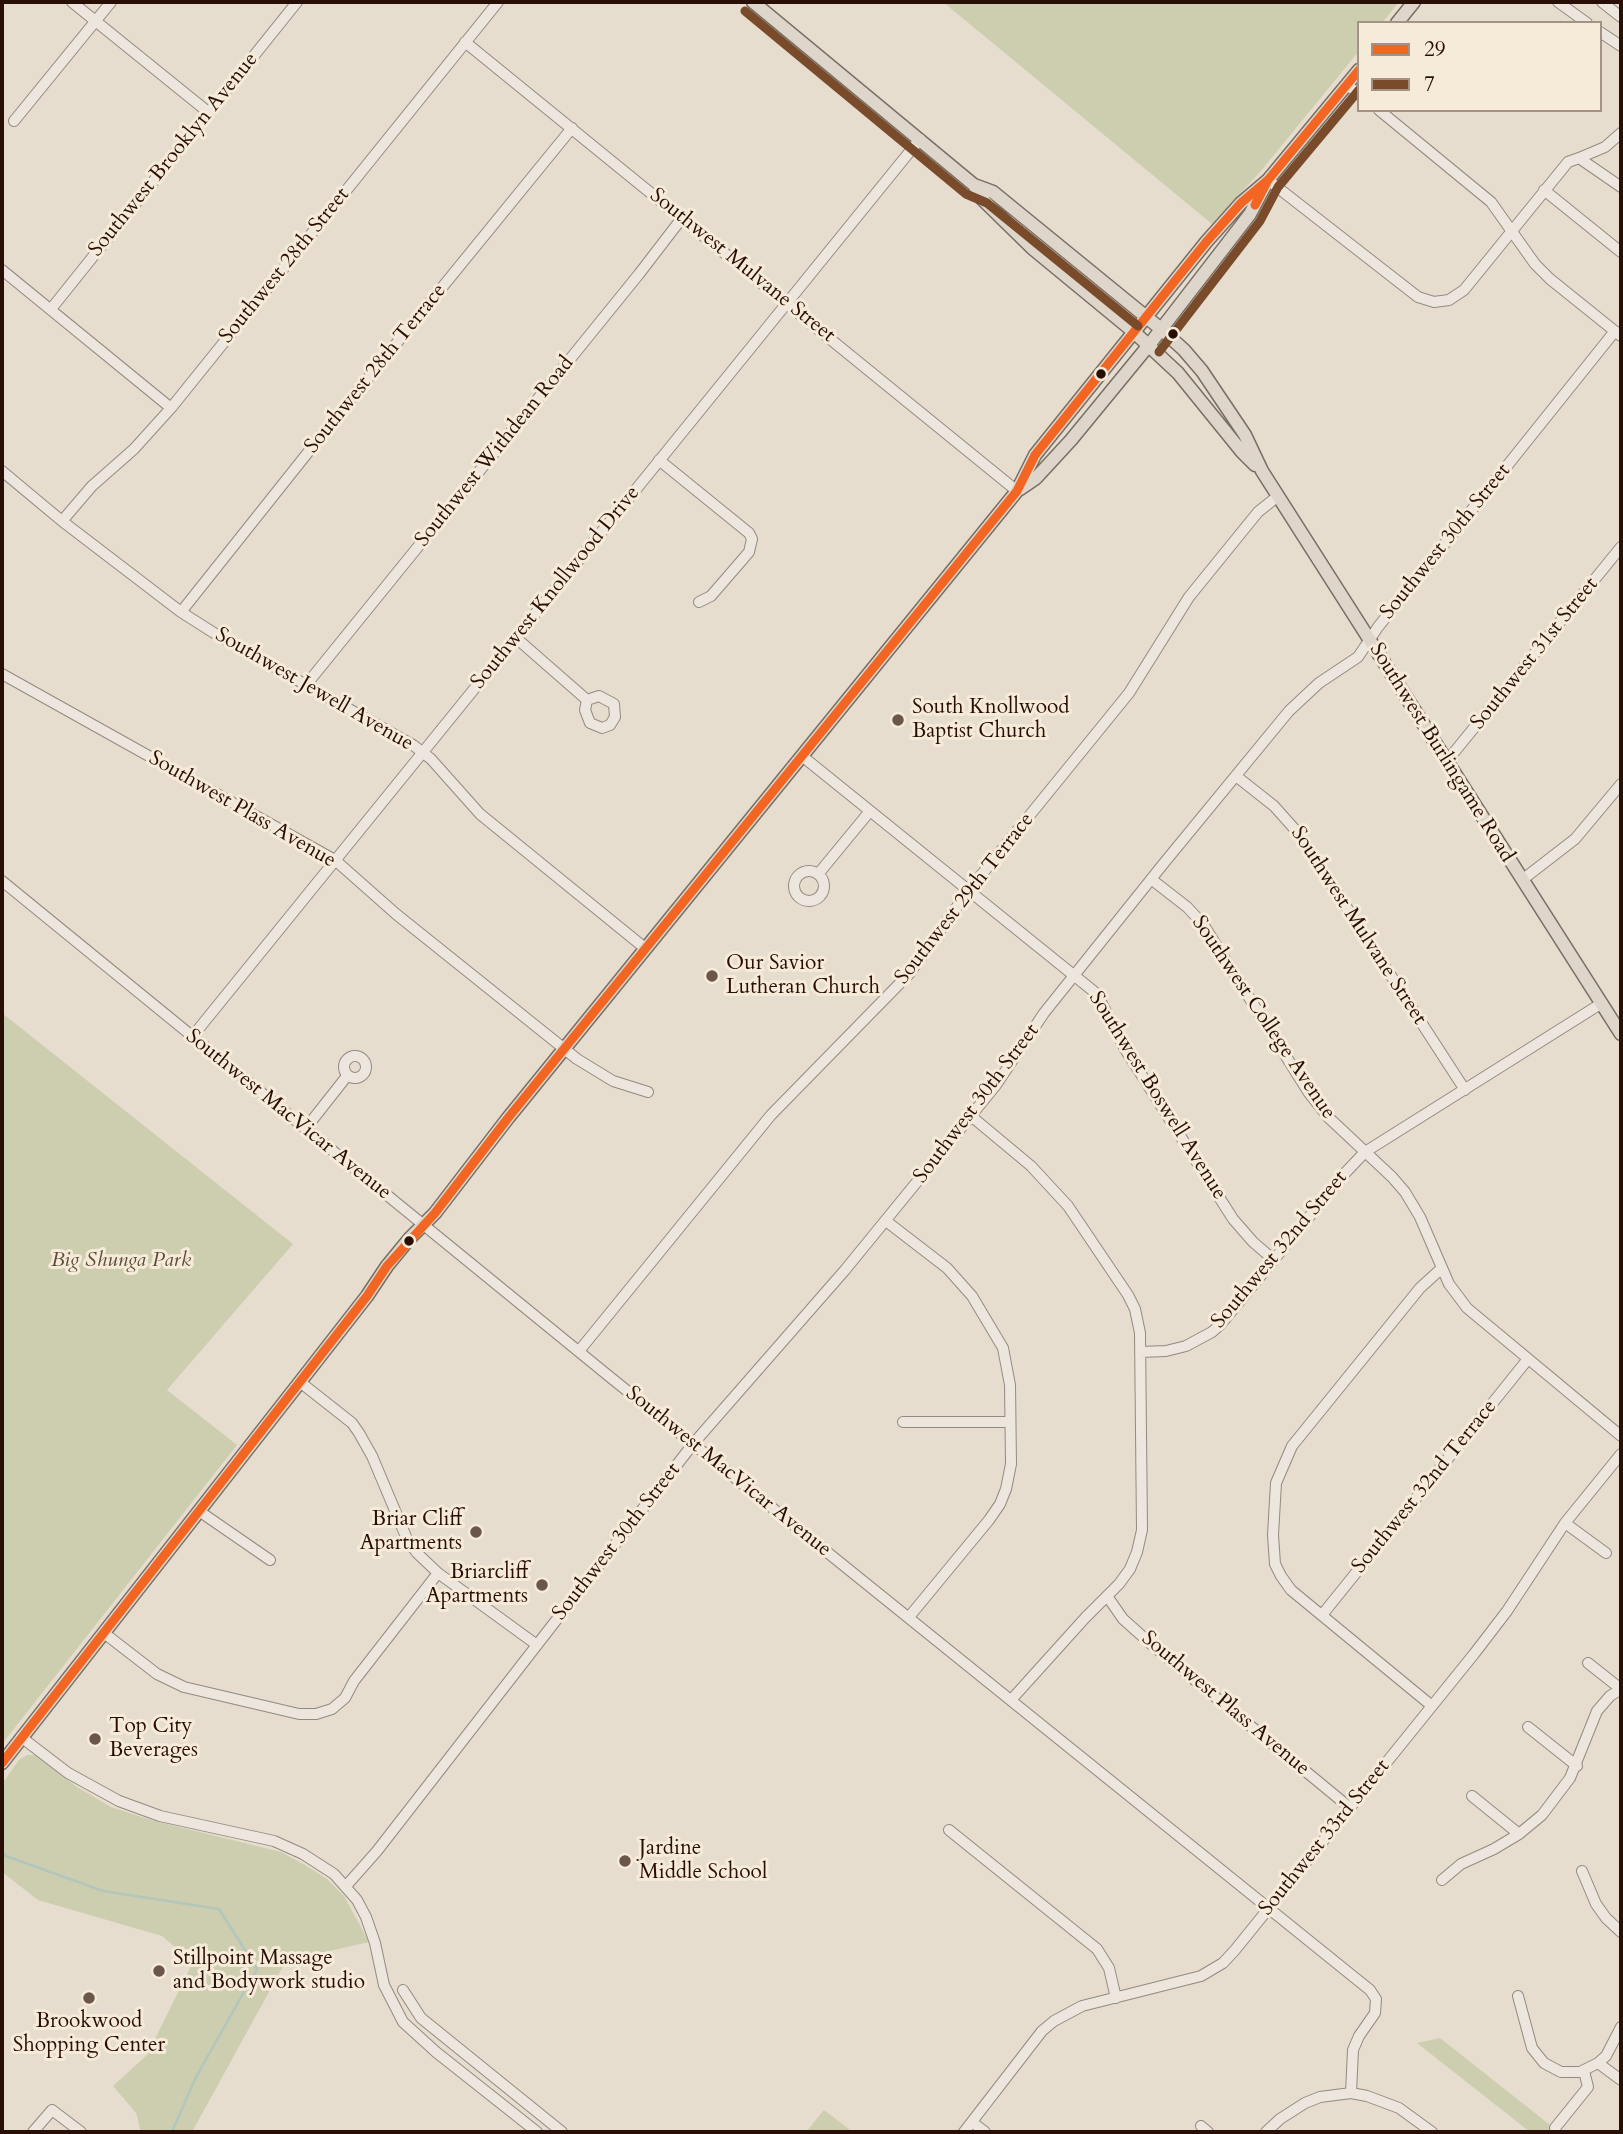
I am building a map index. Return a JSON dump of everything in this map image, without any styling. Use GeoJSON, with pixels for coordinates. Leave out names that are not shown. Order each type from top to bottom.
{"type":"FeatureCollection","features":[{"type":"Feature","properties":{"kind":"main road","name":"Southwest Burlingame Road"},"geometry":{"type":"LineString","coordinates":[[753,2],[974,184],[993,192],[1161,328],[1184,350],[1219,395],[1245,435],[1262,471],[1621,1034]]}},
{"type":"Feature","properties":{"kind":"main road"},"geometry":{"type":"LineString","coordinates":[[1399,21],[1414,2]]}},
{"type":"Feature","properties":{"kind":"main road"},"geometry":{"type":"LineString","coordinates":[[2,1763],[367,1296],[387,1266],[443,1203],[564,1049],[1017,491],[1035,455],[1241,203],[1268,180],[1357,72]]}},
{"type":"Feature","properties":{"kind":"main road"},"geometry":{"type":"LineString","coordinates":[[1017,491],[1036,478],[1071,440],[1149,345],[1250,214],[1268,180]]}},
{"type":"Feature","properties":{"kind":"main road","name":"Southwest Burlingame Road"},"geometry":{"type":"LineString","coordinates":[[974,184],[982,199],[1032,248],[1134,332],[1178,373],[1242,452],[1262,471]]}},
{"type":"Feature","properties":{"kind":"street"},"geometry":{"type":"LineString","coordinates":[[72,2],[208,112]]}},
{"type":"Feature","properties":{"kind":"street"},"geometry":{"type":"LineString","coordinates":[[14,121],[111,2]]}},
{"type":"Feature","properties":{"kind":"street","name":"Southwest Brooklyn Avenue"},"geometry":{"type":"LineString","coordinates":[[51,309],[297,2]]}},
{"type":"Feature","properties":{"kind":"street","name":"Southwest 28th Street"},"geometry":{"type":"LineString","coordinates":[[62,521],[92,486],[134,449],[171,408],[498,2]]}},
{"type":"Feature","properties":{"kind":"street"},"geometry":{"type":"LineString","coordinates":[[1602,2],[1621,17]]}},
{"type":"Feature","properties":{"kind":"street"},"geometry":{"type":"LineString","coordinates":[[1562,3],[1584,21]]}},
{"type":"Feature","properties":{"kind":"street"},"geometry":{"type":"LineString","coordinates":[[1602,33],[1621,46]]}},
{"type":"Feature","properties":{"kind":"street","name":"Southwest Mulvane Street"},"geometry":{"type":"LineString","coordinates":[[466,42],[1017,491]]}},
{"type":"Feature","properties":{"kind":"street"},"geometry":{"type":"LineString","coordinates":[[1347,85],[1357,92]]}},
{"type":"Feature","properties":{"kind":"street"},"geometry":{"type":"LineString","coordinates":[[1381,112],[1491,202],[1527,254],[1550,279],[1618,333]]}},
{"type":"Feature","properties":{"kind":"street","name":"Southwest 28th Terrace"},"geometry":{"type":"LineString","coordinates":[[181,612],[572,128]]}},
{"type":"Feature","properties":{"kind":"street"},"geometry":{"type":"LineString","coordinates":[[1268,180],[1418,297],[1437,302],[1449,300],[1464,290],[1565,164],[1605,146],[1621,133]]}},
{"type":"Feature","properties":{"kind":"street","name":"Southwest Knollwood Drive"},"geometry":{"type":"LineString","coordinates":[[192,1037],[920,139]]}},
{"type":"Feature","properties":{"kind":"street"},"geometry":{"type":"LineString","coordinates":[[1579,158],[1621,187]]}},
{"type":"Feature","properties":{"kind":"street"},"geometry":{"type":"LineString","coordinates":[[1544,190],[1621,252]]}},
{"type":"Feature","properties":{"kind":"street","name":"Southwest Withdean Road"},"geometry":{"type":"LineString","coordinates":[[306,685],[682,218]]}},
{"type":"Feature","properties":{"kind":"street"},"geometry":{"type":"LineString","coordinates":[[2,270],[171,408]]}},
{"type":"Feature","properties":{"kind":"street","name":"Southwest 30th Street"},"geometry":{"type":"LineString","coordinates":[[346,1886],[377,1851],[693,1444],[886,1220],[971,1116],[1008,1069],[1044,1013],[1151,879],[1289,711],[1319,683],[1358,657],[1369,639],[1618,333]]}},
{"type":"Feature","properties":{"kind":"street"},"geometry":{"type":"LineString","coordinates":[[659,460],[749,533],[751,538],[749,552],[711,596],[699,603]]}},
{"type":"Feature","properties":{"kind":"street","name":"Southwest Jewell Avenue"},"geometry":{"type":"LineString","coordinates":[[2,471],[62,521],[181,612],[422,752],[480,814],[646,948]]}},
{"type":"Feature","properties":{"kind":"street","name":"Southwest 29th Terrace"},"geometry":{"type":"LineString","coordinates":[[579,1351],[771,1115],[909,974],[969,890],[1129,694],[1189,597],[1258,512],[1278,496]]}},
{"type":"Feature","properties":{"kind":"street","name":"Southwest 31st Street"},"geometry":{"type":"LineString","coordinates":[[1447,761],[1621,547]]}},
{"type":"Feature","properties":{"kind":"street"},"geometry":{"type":"LineString","coordinates":[[515,637],[587,700]]}},
{"type":"Feature","properties":{"kind":"street","name":"Southwest Plass Avenue"},"geometry":{"type":"LineString","coordinates":[[2,674],[335,860],[396,914],[564,1049],[605,1077],[648,1092]]}},
{"type":"Feature","properties":{"kind":"street","name":"Southwest Boswell Avenue"},"geometry":{"type":"LineString","coordinates":[[802,756],[1091,988],[1101,1000],[1125,1049],[1233,1219],[1274,1260]]}},
{"type":"Feature","properties":{"kind":"street","name":"Southwest Mulvane Street"},"geometry":{"type":"LineString","coordinates":[[1236,776],[1274,806],[1299,834],[1465,1090]]}},
{"type":"Feature","properties":{"kind":"street"},"geometry":{"type":"LineString","coordinates":[[1522,880],[1575,839],[1621,784]]}},
{"type":"Feature","properties":{"kind":"street"},"geometry":{"type":"LineString","coordinates":[[818,873],[870,811]]}},
{"type":"Feature","properties":{"kind":"street","name":"Southwest College Avenue"},"geometry":{"type":"LineString","coordinates":[[1151,879],[1187,907],[1203,924],[1309,1093],[1341,1131],[1405,1192],[1420,1217],[1442,1268],[1467,1308],[1621,1436]]}},
{"type":"Feature","properties":{"kind":"street","name":"Southwest MacVicar Avenue"},"geometry":{"type":"LineString","coordinates":[[2,881],[693,1444],[1370,1990],[1376,1999],[1375,2013],[1353,2050],[1351,2093]]}},
{"type":"Feature","properties":{"kind":"street","name":"Southwest 32nd Street"},"geometry":{"type":"LineString","coordinates":[[1140,1352],[1179,1348],[1213,1332],[1365,1152],[1602,1003]]}},
{"type":"Feature","properties":{"kind":"street"},"geometry":{"type":"LineString","coordinates":[[306,1128],[347,1076]]}},
{"type":"Feature","properties":{"kind":"street"},"geometry":{"type":"LineString","coordinates":[[971,1116],[1048,1184],[1084,1229],[1135,1309],[1140,1333],[1142,1530],[1138,1552],[1130,1569],[1107,1596],[1011,1700]]}},
{"type":"Feature","properties":{"kind":"street"},"geometry":{"type":"LineString","coordinates":[[886,1220],[947,1268],[972,1296],[1003,1348],[1008,1368],[1010,1472],[1000,1504],[909,1617]]}},
{"type":"Feature","properties":{"kind":"street"},"geometry":{"type":"LineString","coordinates":[[1432,1706],[1291,1590],[1275,1564],[1273,1524],[1276,1483],[1293,1446],[1420,1288],[1442,1268]]}},
{"type":"Feature","properties":{"kind":"street","name":"Southwest 32nd Terrace"},"geometry":{"type":"LineString","coordinates":[[1322,1615],[1528,1359]]}},
{"type":"Feature","properties":{"kind":"street"},"geometry":{"type":"LineString","coordinates":[[300,1382],[352,1423],[359,1433],[372,1456],[407,1539],[417,1553],[438,1573],[537,1645]]}},
{"type":"Feature","properties":{"kind":"street"},"geometry":{"type":"LineString","coordinates":[[903,1422],[1010,1422]]}},
{"type":"Feature","properties":{"kind":"street","name":"Southwest 33rd Street"},"geometry":{"type":"LineString","coordinates":[[964,2132],[1042,2031],[1069,2012],[1189,1980],[1212,1971],[1235,1950],[1507,1611],[1565,1523],[1621,1454]]}},
{"type":"Feature","properties":{"kind":"street"},"geometry":{"type":"LineString","coordinates":[[199,1511],[270,1560]]}},
{"type":"Feature","properties":{"kind":"street"},"geometry":{"type":"LineString","coordinates":[[1565,1523],[1606,1553]]}},
{"type":"Feature","properties":{"kind":"street"},"geometry":{"type":"LineString","coordinates":[[104,1633],[157,1674],[184,1687],[299,1714],[320,1713],[332,1709],[345,1698],[354,1681],[438,1573]]}},
{"type":"Feature","properties":{"kind":"street","name":"Southwest Plass Avenue"},"geometry":{"type":"LineString","coordinates":[[1107,1596],[1123,1619],[1151,1644],[1349,1807]]}},
{"type":"Feature","properties":{"kind":"street"},"geometry":{"type":"LineString","coordinates":[[1441,1880],[1461,1864],[1518,1834],[1542,1815],[1557,1797],[1577,1766],[1597,1711],[1610,1696],[1621,1689],[1588,1663]]}},
{"type":"Feature","properties":{"kind":"street"},"geometry":{"type":"LineString","coordinates":[[1528,1727],[1577,1766]]}},
{"type":"Feature","properties":{"kind":"street"},"geometry":{"type":"LineString","coordinates":[[22,1737],[68,1773],[119,1801],[160,1816],[287,1846],[319,1863],[346,1886],[366,1917],[375,1943],[384,1986],[402,2022],[537,2132]]}},
{"type":"Feature","properties":{"kind":"street"},"geometry":{"type":"LineString","coordinates":[[1472,1796],[1518,1834]]}},
{"type":"Feature","properties":{"kind":"street"},"geometry":{"type":"LineString","coordinates":[[948,1830],[1097,1949],[1109,1968],[1116,1998]]}},
{"type":"Feature","properties":{"kind":"street"},"geometry":{"type":"LineString","coordinates":[[1582,1871],[1596,1904],[1621,1932]]}},
{"type":"Feature","properties":{"kind":"street"},"geometry":{"type":"LineString","coordinates":[[403,1990],[421,2018],[562,2132]]}},
{"type":"Feature","properties":{"kind":"street"},"geometry":{"type":"LineString","coordinates":[[1518,1996],[1530,2044],[1536,2056],[1549,2067],[1561,2072],[1584,2071],[1598,2063],[1606,2056],[1621,2027]]}},
{"type":"Feature","properties":{"kind":"street"},"geometry":{"type":"LineString","coordinates":[[444,2058],[454,2045]]}},
{"type":"Feature","properties":{"kind":"street"},"geometry":{"type":"LineString","coordinates":[[1598,2063],[1621,2081]]}},
{"type":"Feature","properties":{"kind":"street"},"geometry":{"type":"LineString","coordinates":[[1555,2128],[1588,2087],[1584,2071]]}},
{"type":"Feature","properties":{"kind":"street"},"geometry":{"type":"LineString","coordinates":[[1266,2132],[1305,2103],[1320,2097],[1351,2093],[1399,2108],[1432,2132]]}},
{"type":"Feature","properties":{"kind":"street"},"geometry":{"type":"LineString","coordinates":[[522,2120],[531,2108]]}},
{"type":"Feature","properties":{"kind":"street"},"geometry":{"type":"LineString","coordinates":[[33,2132],[52,2110],[81,2132]]}},
{"type":"Feature","properties":{"kind":"street"},"geometry":{"type":"LineString","coordinates":[[972,2122],[985,2132]]}},
{"type":"Feature","properties":{"kind":"green space"},"geometry":{"type":"Polygon","coordinates":[[[943,2],[1399,2],[1384,21],[1357,21],[1357,53],[1260,172],[1212,224],[943,2]]]}},
{"type":"Feature","properties":{"kind":"green space","name":"Big Shunga Park"},"geometry":{"type":"Polygon","coordinates":[[[2,1013],[293,1244],[167,1390],[237,1445],[2,1744],[2,1013]]]}},
{"type":"Feature","properties":{"kind":"green space"},"geometry":{"type":"Polygon","coordinates":[[[27,1755],[35,1755],[77,1787],[111,1807],[151,1820],[281,1852],[305,1865],[327,1879],[344,1896],[369,1942],[286,1961],[192,2132],[141,2132],[136,2113],[113,2086],[147,2055],[193,1962],[162,1936],[38,1900],[2,1872],[2,1784],[19,1760],[27,1755]]]}},
{"type":"Feature","properties":{"kind":"green space"},"geometry":{"type":"Polygon","coordinates":[[[1440,2038],[1559,2132],[1530,2132],[1417,2043],[1440,2038]]]}},
{"type":"Feature","properties":{"kind":"green space"},"geometry":{"type":"Polygon","coordinates":[[[824,2110],[853,2132],[806,2132],[824,2110]]]}},
{"type":"Feature","properties":{"kind":"waterway"},"geometry":{"type":"LineString","coordinates":[[2,1852],[6,1856],[103,1891],[219,1909],[257,1969],[196,2077],[172,2132]]}},
{"type":"Feature","properties":{"kind":"transit line","name":"7"},"geometry":{"type":"LineString","coordinates":[[745,11],[966,194],[987,203],[1138,326]]}},
{"type":"Feature","properties":{"kind":"transit line","name":"29"},"geometry":{"type":"LineString","coordinates":[[1255,205],[1268,180],[1357,72]]}},
{"type":"Feature","properties":{"kind":"transit line","name":"7"},"geometry":{"type":"LineString","coordinates":[[1159,352],[1260,221],[1278,187],[1357,92]]}},
{"type":"Feature","properties":{"kind":"transit line","name":"29"},"geometry":{"type":"LineString","coordinates":[[2,1763],[367,1296],[387,1266],[435,1213],[508,1118],[1017,491],[1035,455],[1207,241],[1241,203],[1268,180]]}},
{"type":"Feature","properties":{"kind":"place","name":"South Knollwood Baptist Church"},"geometry":{"type":"Point","coordinates":[898,720]}},
{"type":"Feature","properties":{"kind":"place","name":"Our Savior Lutheran Church"},"geometry":{"type":"Point","coordinates":[712,976]}},
{"type":"Feature","properties":{"kind":"place","name":"Briar Cliff Apartments"},"geometry":{"type":"Point","coordinates":[476,1532]}},
{"type":"Feature","properties":{"kind":"place","name":"Briarcliff Apartments"},"geometry":{"type":"Point","coordinates":[542,1585]}},
{"type":"Feature","properties":{"kind":"place","name":"Top City Beverages"},"geometry":{"type":"Point","coordinates":[95,1739]}},
{"type":"Feature","properties":{"kind":"place","name":"Jardine Middle School"},"geometry":{"type":"Point","coordinates":[625,1861]}},
{"type":"Feature","properties":{"kind":"place","name":"Stillpoint Massage and Bodywork studio"},"geometry":{"type":"Point","coordinates":[159,1971]}},
{"type":"Feature","properties":{"kind":"place","name":"Brookwood Shopping Center"},"geometry":{"type":"Point","coordinates":[89,1998]}}]}
